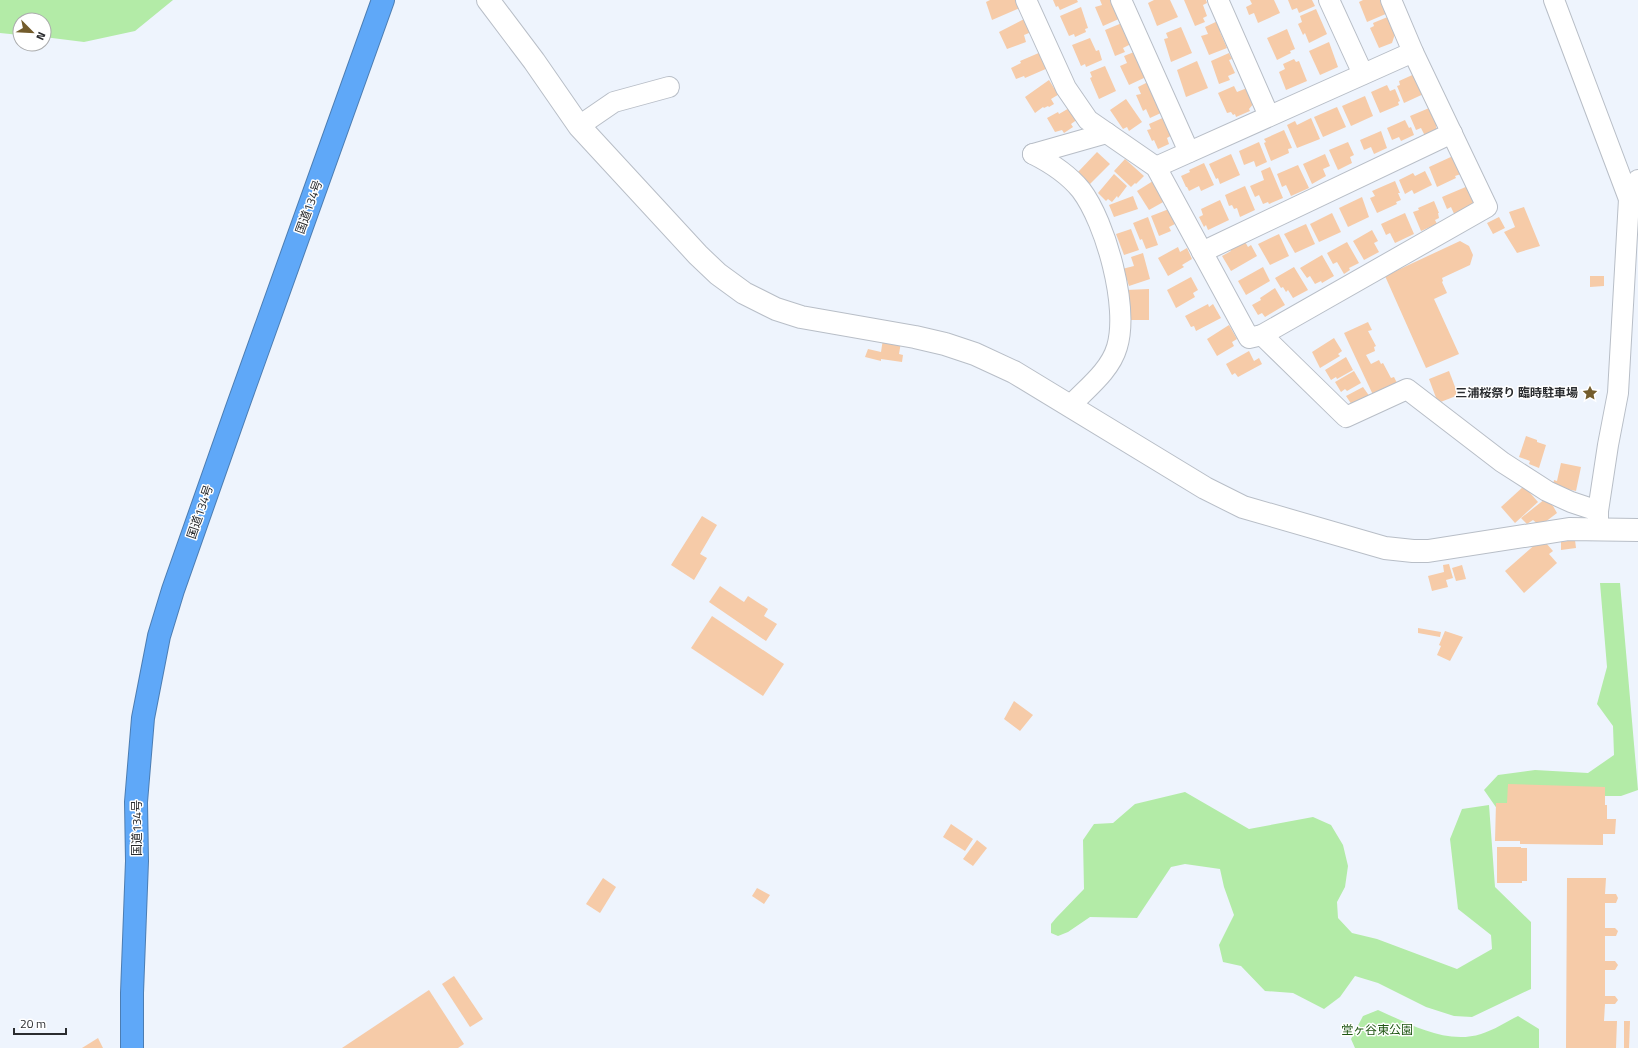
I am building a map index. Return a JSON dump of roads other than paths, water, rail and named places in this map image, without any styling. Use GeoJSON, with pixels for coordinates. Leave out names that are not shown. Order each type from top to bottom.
{"type":"FeatureCollection","features":[{"type":"Feature","properties":{"kind":"highway","name":"国道134号"},"geometry":{"type":"LineString","coordinates":[[132,1048],[136,802],[143,718],[159,636],[239,401],[383,0]]}},
{"type":"Feature","properties":{"kind":"street"},"geometry":{"type":"LineString","coordinates":[[488,0],[534,61],[579,126],[698,255],[718,274],[744,293],[776,309],[801,317],[915,336],[975,354],[1014,372],[1205,488],[1232,502],[1257,511],[1385,548],[1428,551],[1568,529],[1598,520]]}},
{"type":"Feature","properties":{"kind":"street"},"geometry":{"type":"LineString","coordinates":[[1026,0],[1066,88],[1088,120],[1156,167],[1249,338],[1262,335],[1487,207],[1413,52],[1391,0]]}},
{"type":"Feature","properties":{"kind":"street"},"geometry":{"type":"LineString","coordinates":[[1121,0],[1188,152]]}},
{"type":"Feature","properties":{"kind":"street"},"geometry":{"type":"LineString","coordinates":[[1218,0],[1269,116]]}},
{"type":"Feature","properties":{"kind":"street"},"geometry":{"type":"LineString","coordinates":[[1329,0],[1363,74]]}},
{"type":"Feature","properties":{"kind":"street"},"geometry":{"type":"LineString","coordinates":[[1554,0],[1629,199]]}},
{"type":"Feature","properties":{"kind":"street"},"geometry":{"type":"LineString","coordinates":[[1156,167],[1413,52]]}},
{"type":"Feature","properties":{"kind":"street"},"geometry":{"type":"LineString","coordinates":[[579,126],[614,102],[669,87]]}},
{"type":"Feature","properties":{"kind":"street"},"geometry":{"type":"LineString","coordinates":[[1070,406],[1105,370],[1113,358],[1118,346],[1120,330],[1120,303],[1116,276],[1096,217],[1081,190],[1064,173],[1049,162],[1033,154],[1107,133]]}},
{"type":"Feature","properties":{"kind":"street"},"geometry":{"type":"LineString","coordinates":[[1202,252],[1452,133]]}},
{"type":"Feature","properties":{"kind":"street"},"geometry":{"type":"LineString","coordinates":[[1598,520],[1608,445],[1618,392],[1629,199],[1638,180]]}},
{"type":"Feature","properties":{"kind":"street"},"geometry":{"type":"LineString","coordinates":[[1262,335],[1346,417],[1407,389],[1502,462],[1547,491],[1571,502],[1598,520],[1629,530]]}},
{"type":"Feature","properties":{"kind":"place","name":"三浦桜祭り 臨時駐車場"},"geometry":{"type":"Point","coordinates":[1590,393]}},
{"type":"Feature","properties":{"kind":"park label","name":"堂ヶ谷東公園"},"geometry":{"type":"Point","coordinates":[1377,1030]}}]}
